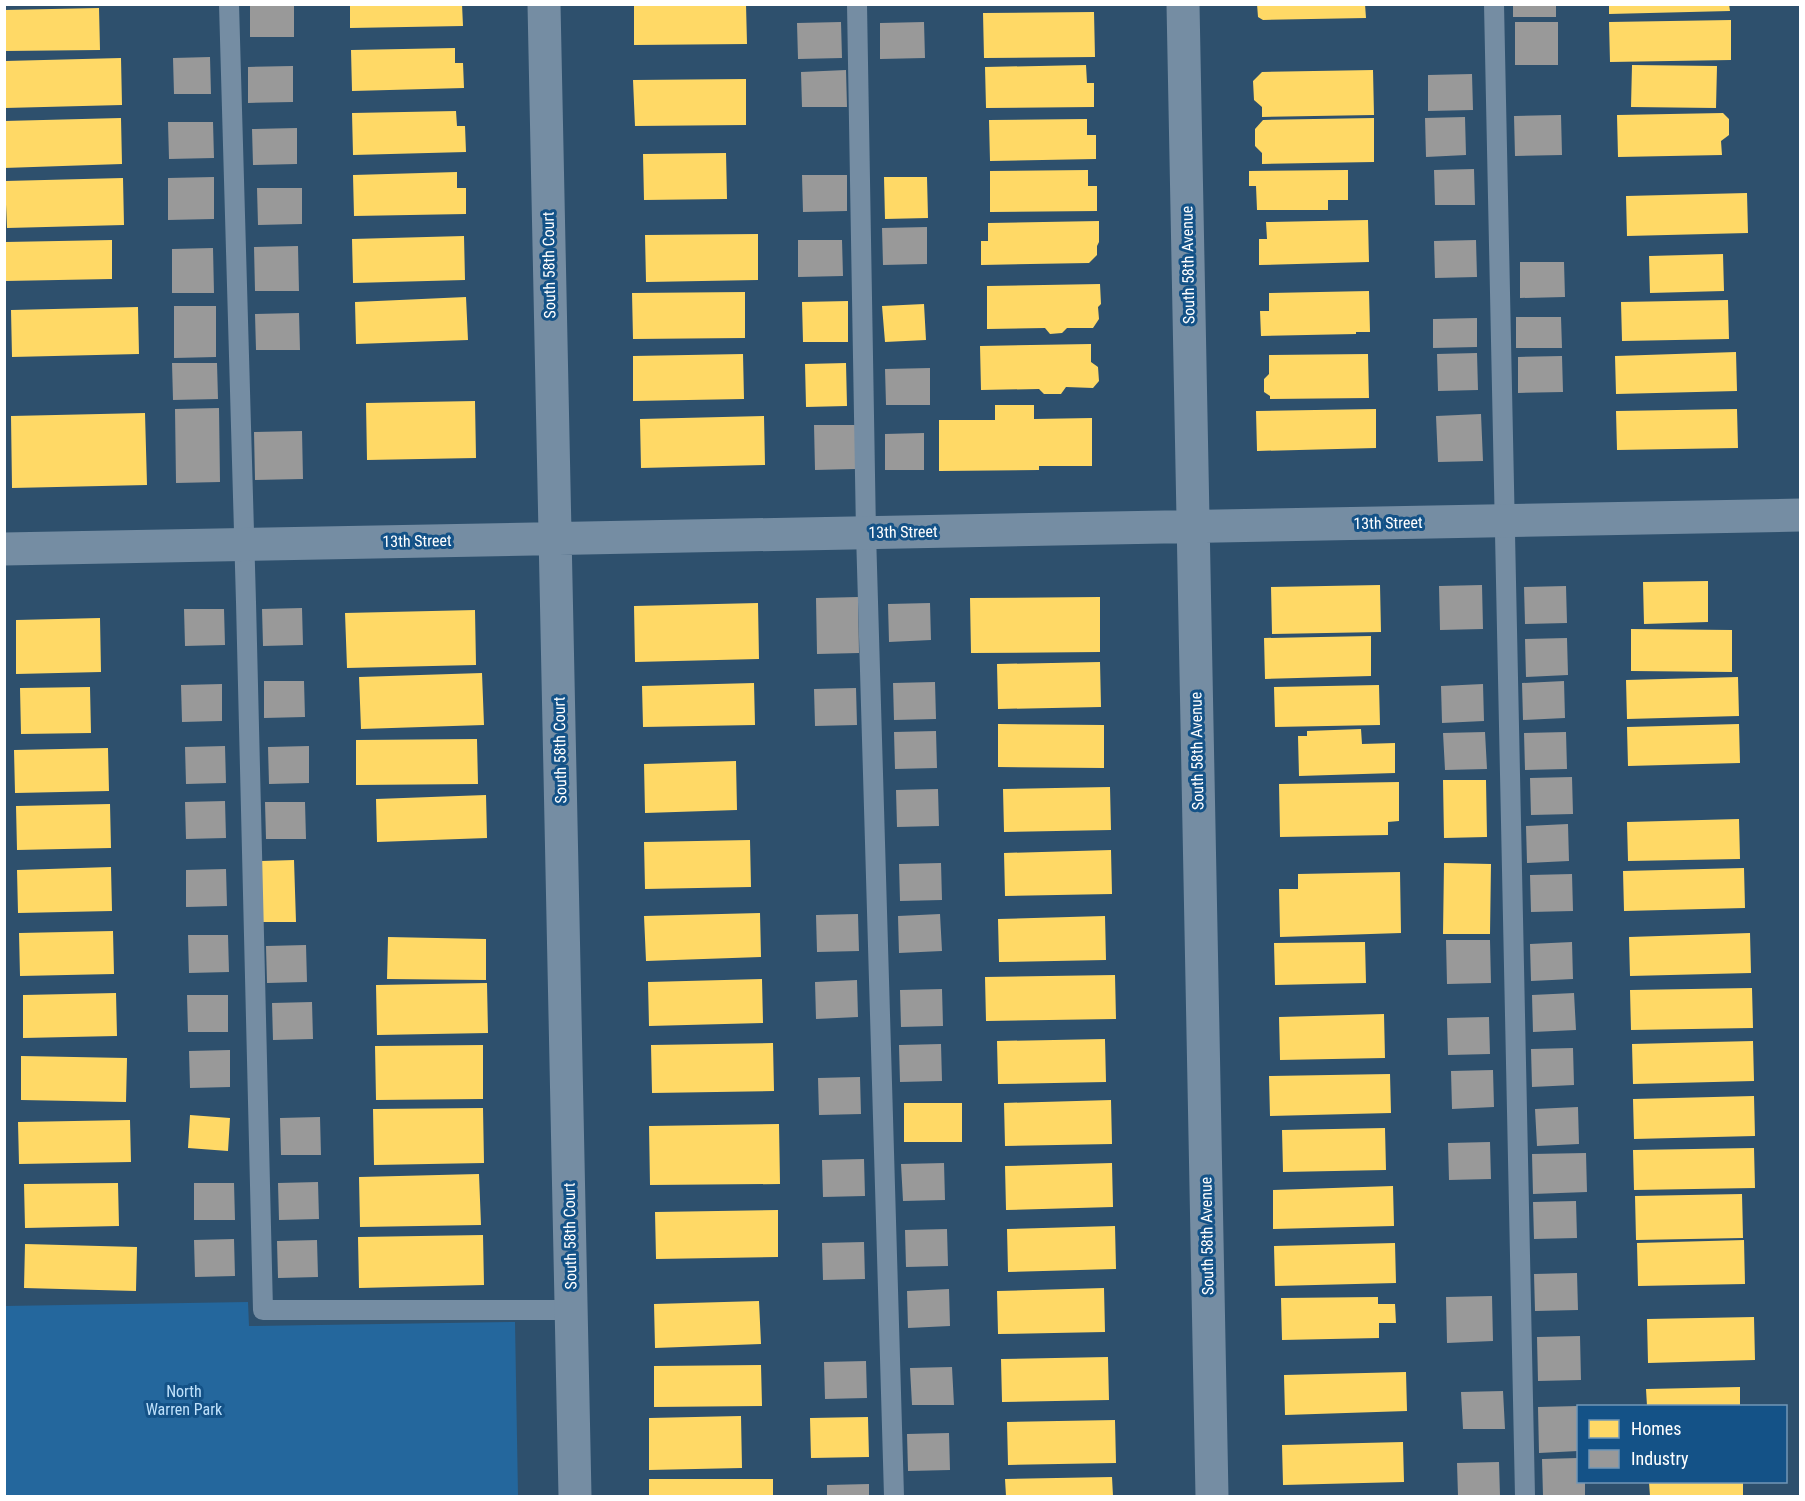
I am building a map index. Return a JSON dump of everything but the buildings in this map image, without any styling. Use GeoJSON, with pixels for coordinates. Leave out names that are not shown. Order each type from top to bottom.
{"type":"FeatureCollection","features":[{"type":"Feature","properties":{"kind":"street","name":"South 58th Court"},"geometry":{"type":"LineString","coordinates":[[544,4],[575,1497]]}},
{"type":"Feature","properties":{"kind":"street","name":"South 58th Avenue"},"geometry":{"type":"LineString","coordinates":[[1183,4],[1212,1497]]}},
{"type":"Feature","properties":{"kind":"street","name":"13th Street"},"geometry":{"type":"LineString","coordinates":[[4,549],[1800,515]]}},
{"type":"Feature","properties":{"kind":"lane"},"geometry":{"type":"LineString","coordinates":[[229,4],[245,545],[263,1310],[571,1310]]}},
{"type":"Feature","properties":{"kind":"lane"},"geometry":{"type":"LineString","coordinates":[[857,4],[866,533],[894,1497]]}},
{"type":"Feature","properties":{"kind":"lane"},"geometry":{"type":"LineString","coordinates":[[1494,4],[1526,1497]]}},
{"type":"Feature","properties":{"kind":"green space","name":"North Warren Park"},"geometry":{"type":"Polygon","coordinates":[[[248,1302],[249,1326],[515,1322],[518,1496],[5,1496],[5,1306],[248,1302]]]}}]}
